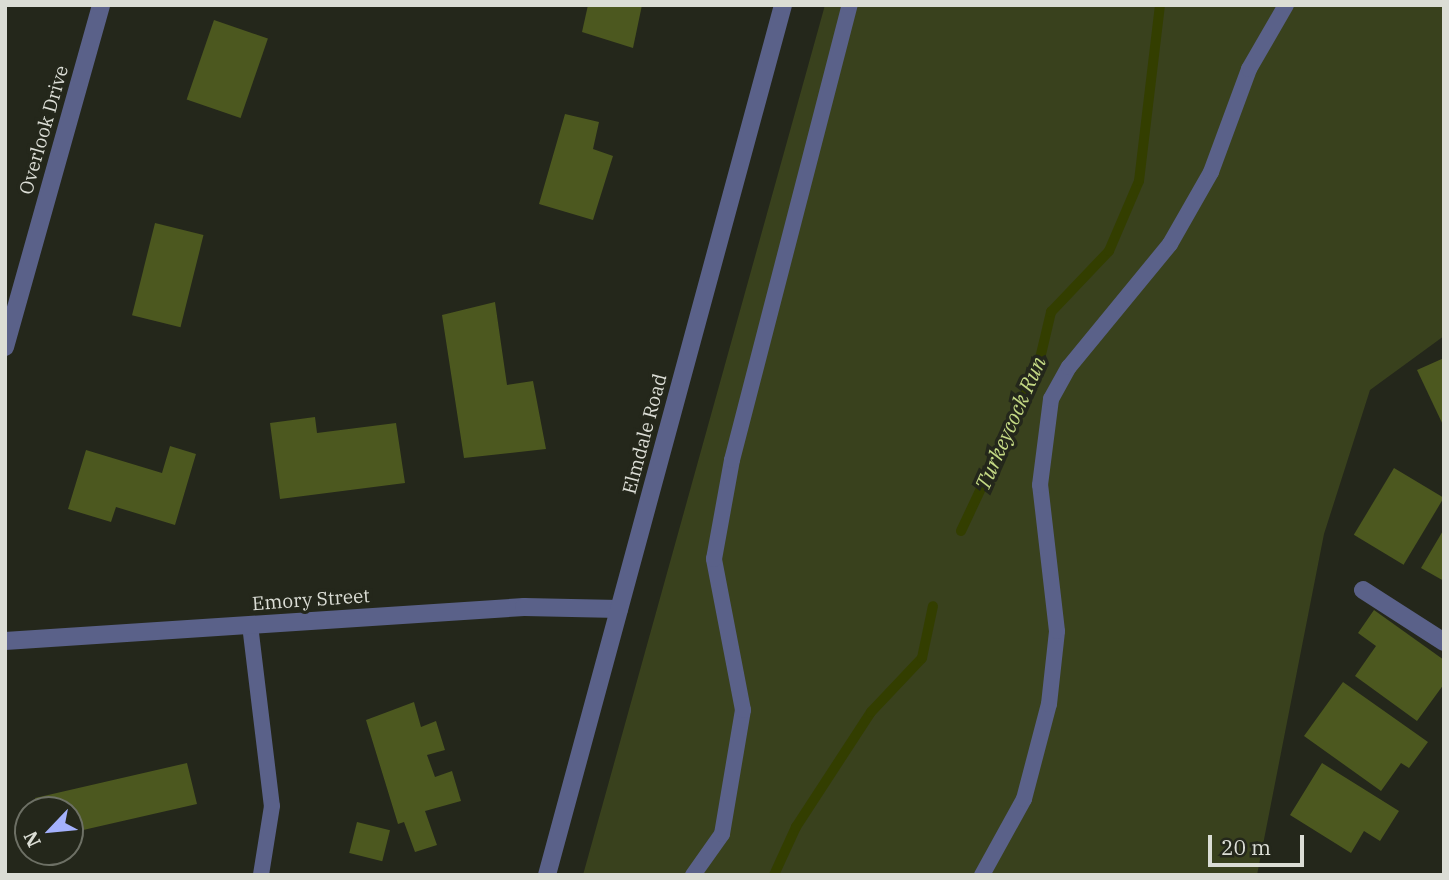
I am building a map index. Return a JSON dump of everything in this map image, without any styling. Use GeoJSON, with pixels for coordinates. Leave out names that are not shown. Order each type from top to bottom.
{"type":"FeatureCollection","features":[{"type":"Feature","properties":{"kind":"street","name":"Overlook Drive"},"geometry":{"type":"LineString","coordinates":[[5,347],[101,5]]}},
{"type":"Feature","properties":{"kind":"street","name":"Elmdale Road"},"geometry":{"type":"LineString","coordinates":[[547,875],[783,5]]}},
{"type":"Feature","properties":{"kind":"street"},"geometry":{"type":"LineString","coordinates":[[1363,590],[1444,642]]}},
{"type":"Feature","properties":{"kind":"street","name":"Emory Street"},"geometry":{"type":"LineString","coordinates":[[5,641],[524,607],[619,609]]}},
{"type":"Feature","properties":{"kind":"lane"},"geometry":{"type":"LineString","coordinates":[[693,875],[722,834],[743,710],[715,559],[730,472],[850,5]]}},
{"type":"Feature","properties":{"kind":"lane"},"geometry":{"type":"LineString","coordinates":[[982,875],[1024,799],[1049,704],[1057,631],[1040,485],[1051,399],[1069,367],[1170,244],[1210,172],[1249,69],[1286,5]]}},
{"type":"Feature","properties":{"kind":"lane"},"geometry":{"type":"LineString","coordinates":[[250,625],[272,806],[261,875]]}},
{"type":"Feature","properties":{"kind":"green space"},"geometry":{"type":"Polygon","coordinates":[[[825,5],[1444,5],[1444,336],[1370,390],[1324,534],[1257,875],[583,875],[825,5]]]}},
{"type":"Feature","properties":{"kind":"building"},"geometry":{"type":"Polygon","coordinates":[[[588,5],[642,5],[633,48],[582,32],[588,5]]]}},
{"type":"Feature","properties":{"kind":"building"},"geometry":{"type":"Polygon","coordinates":[[[214,20],[268,39],[241,118],[187,99],[214,20]]]}},
{"type":"Feature","properties":{"kind":"building"},"geometry":{"type":"Polygon","coordinates":[[[565,114],[599,122],[593,149],[613,156],[593,220],[539,204],[565,114]]]}},
{"type":"Feature","properties":{"kind":"building"},"geometry":{"type":"Polygon","coordinates":[[[155,223],[204,235],[181,327],[132,315],[155,223]]]}},
{"type":"Feature","properties":{"kind":"building"},"geometry":{"type":"Polygon","coordinates":[[[495,302],[507,385],[533,381],[546,449],[464,458],[442,315],[495,302]]]}},
{"type":"Feature","properties":{"kind":"building"},"geometry":{"type":"Polygon","coordinates":[[[1444,358],[1444,427],[1417,370],[1444,358]]]}},
{"type":"Feature","properties":{"kind":"building"},"geometry":{"type":"Polygon","coordinates":[[[315,417],[317,433],[396,423],[405,483],[280,499],[270,423],[315,417]]]}},
{"type":"Feature","properties":{"kind":"building"},"geometry":{"type":"Polygon","coordinates":[[[170,446],[196,454],[175,525],[116,507],[111,522],[68,509],[86,450],[162,473],[170,446]]]}},
{"type":"Feature","properties":{"kind":"building"},"geometry":{"type":"Polygon","coordinates":[[[1394,468],[1444,498],[1404,565],[1354,535],[1394,468]]]}},
{"type":"Feature","properties":{"kind":"building"},"geometry":{"type":"Polygon","coordinates":[[[1444,529],[1444,581],[1421,568],[1444,529]]]}},
{"type":"Feature","properties":{"kind":"building"},"geometry":{"type":"Polygon","coordinates":[[[1374,610],[1444,660],[1444,684],[1417,721],[1355,676],[1376,646],[1358,633],[1374,610]]]}},
{"type":"Feature","properties":{"kind":"building"},"geometry":{"type":"Polygon","coordinates":[[[1343,682],[1428,742],[1409,768],[1401,763],[1381,791],[1304,736],[1343,682]]]}},
{"type":"Feature","properties":{"kind":"building"},"geometry":{"type":"Polygon","coordinates":[[[414,702],[421,727],[436,721],[445,750],[427,755],[435,777],[452,771],[461,801],[425,811],[437,845],[415,852],[404,822],[398,824],[366,720],[414,702]]]}},
{"type":"Feature","properties":{"kind":"building"},"geometry":{"type":"Polygon","coordinates":[[[187,763],[197,804],[84,830],[84,796],[44,796],[187,763]]]}},
{"type":"Feature","properties":{"kind":"building"},"geometry":{"type":"Polygon","coordinates":[[[1322,763],[1399,811],[1380,841],[1364,831],[1351,853],[1290,815],[1322,763]]]}},
{"type":"Feature","properties":{"kind":"building"},"geometry":{"type":"Polygon","coordinates":[[[357,822],[390,830],[382,861],[349,853],[357,822]]]}},
{"type":"Feature","properties":{"kind":"waterway","name":"Turkeycock Run"},"geometry":{"type":"LineString","coordinates":[[961,531],[1038,367],[1051,312],[1109,251],[1139,181],[1160,5]]}},
{"type":"Feature","properties":{"kind":"waterway","name":"Turkeycock Run"},"geometry":{"type":"LineString","coordinates":[[774,875],[796,827],[871,712],[922,658],[933,606]]}}]}
